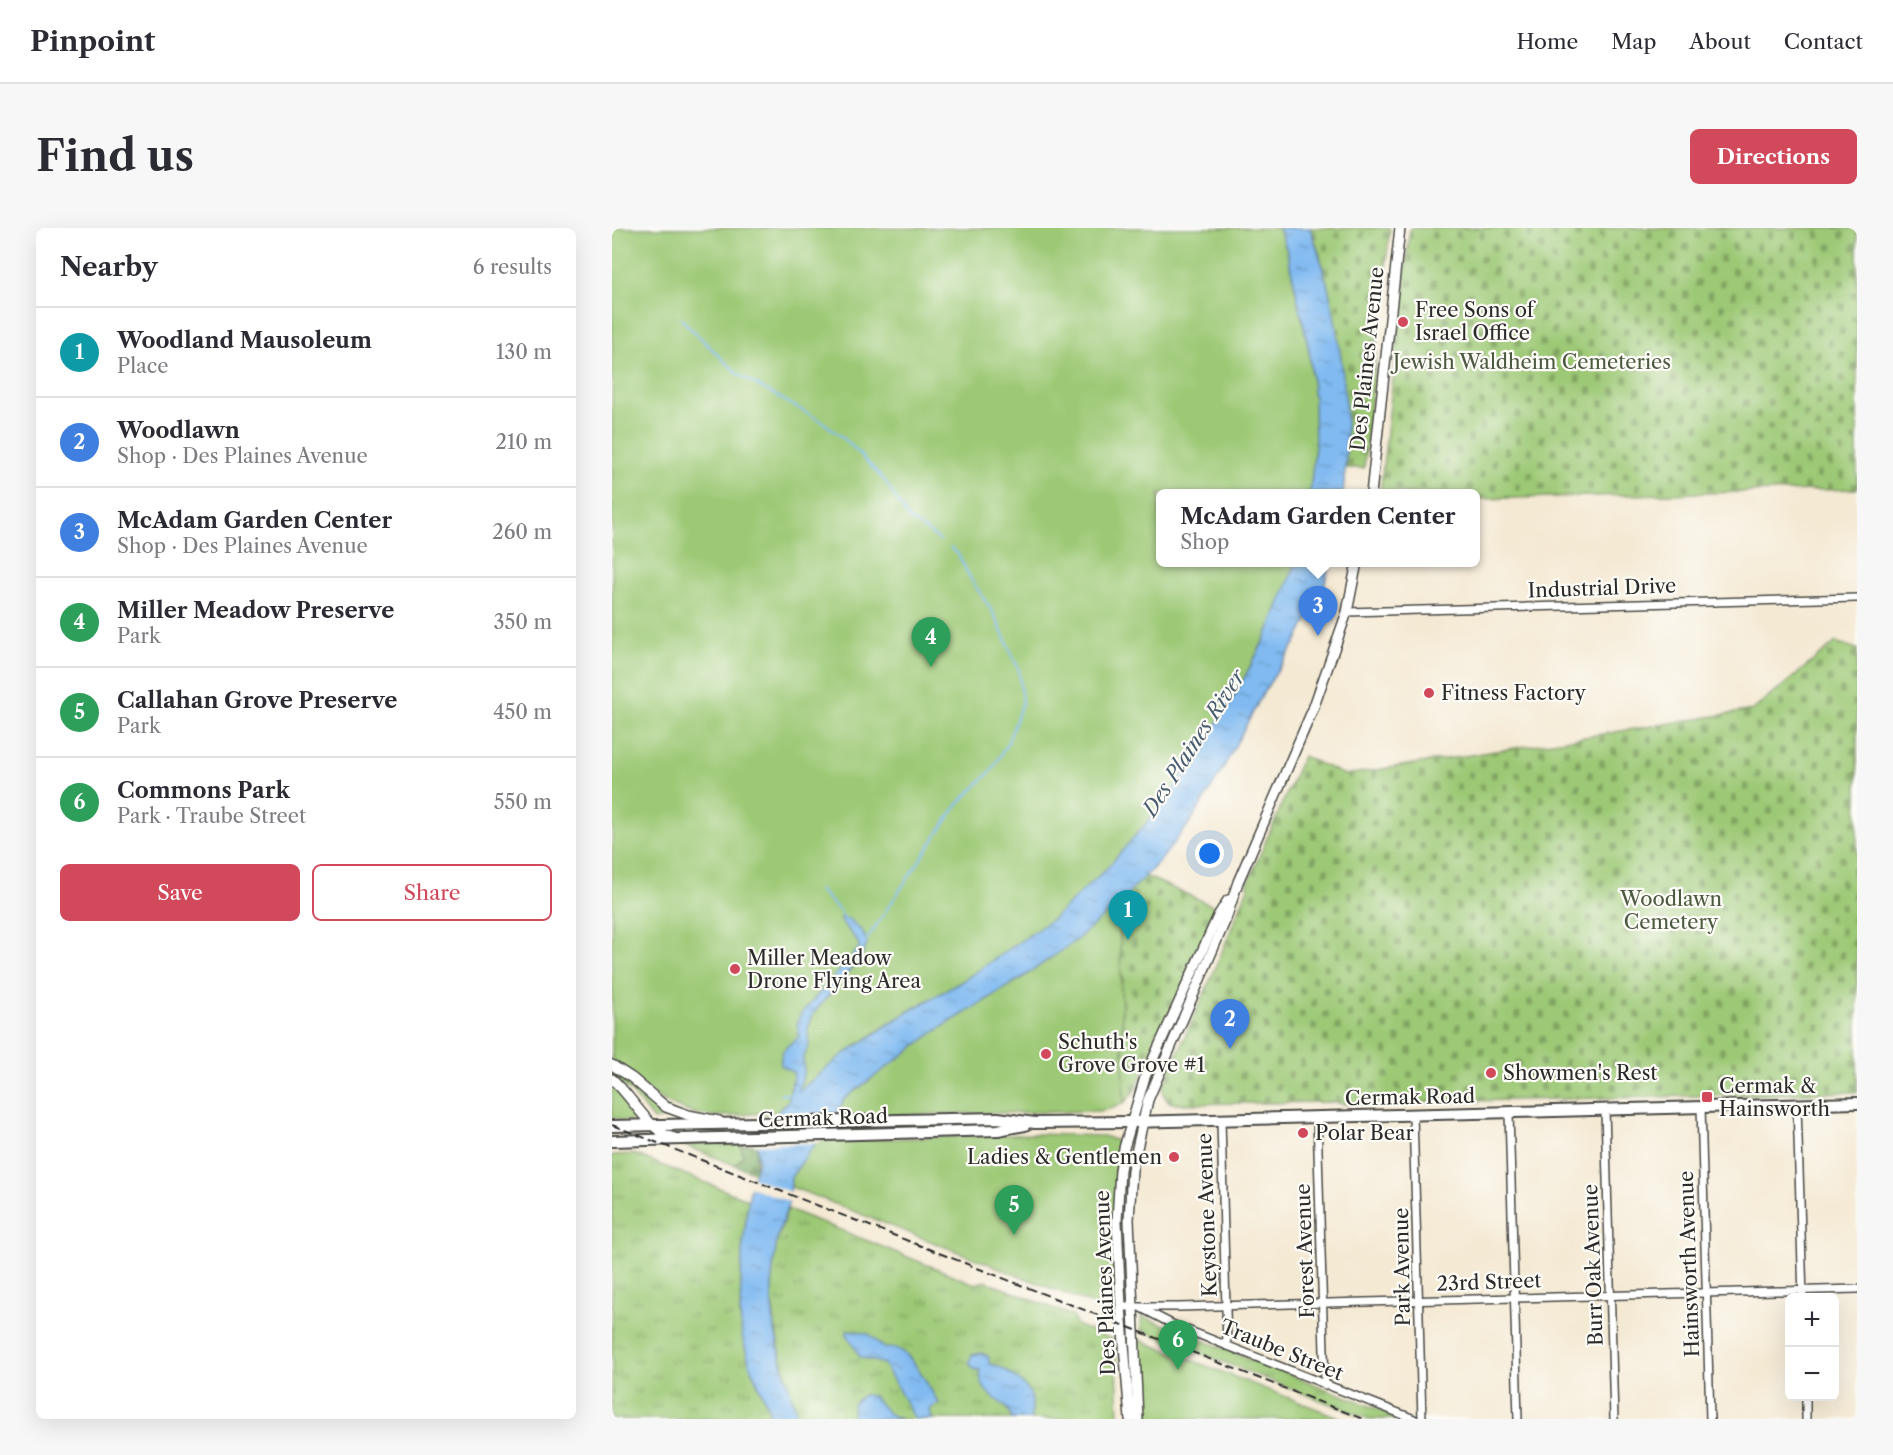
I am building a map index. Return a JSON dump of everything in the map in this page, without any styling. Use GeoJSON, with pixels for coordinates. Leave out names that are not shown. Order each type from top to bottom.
{"type":"FeatureCollection","features":[{"type":"Feature","properties":{"kind":"main road","name":"Des Plaines Avenue"},"geometry":{"type":"LineString","coordinates":[[1372,489],[1400,228]]}},
{"type":"Feature","properties":{"kind":"main road","name":"Des Plaines Avenue"},"geometry":{"type":"LineString","coordinates":[[1138,1419],[1136,1307],[1129,1220],[1135,1149],[1152,1088],[1226,919],[1238,882],[1314,709],[1347,612],[1356,567]]}},
{"type":"Feature","properties":{"kind":"main road","name":"Des Plaines Avenue"},"geometry":{"type":"LineString","coordinates":[[1130,1419],[1121,1307],[1117,1204],[1120,1170],[1131,1122],[1145,1077],[1218,916],[1238,882]]}},
{"type":"Feature","properties":{"kind":"main road"},"geometry":{"type":"LineString","coordinates":[[612,1065],[639,1083],[658,1101],[676,1111],[736,1124]]}},
{"type":"Feature","properties":{"kind":"main road"},"geometry":{"type":"LineString","coordinates":[[612,1079],[627,1093],[660,1133],[680,1140]]}},
{"type":"Feature","properties":{"kind":"main road","name":"Cermak Road"},"geometry":{"type":"LineString","coordinates":[[612,1126],[998,1118],[1035,1123],[1143,1122],[1857,1103]]}},
{"type":"Feature","properties":{"kind":"main road","name":"Cermak Road"},"geometry":{"type":"LineString","coordinates":[[612,1141],[998,1130],[1035,1123]]}},
{"type":"Feature","properties":{"kind":"street","name":"Industrial Drive"},"geometry":{"type":"LineString","coordinates":[[1347,612],[1857,598]]}},
{"type":"Feature","properties":{"kind":"street"},"geometry":{"type":"LineString","coordinates":[[1797,1105],[1803,1293]]}},
{"type":"Feature","properties":{"kind":"street","name":"Hainsworth Avenue"},"geometry":{"type":"LineString","coordinates":[[1701,1107],[1710,1419]]}},
{"type":"Feature","properties":{"kind":"street","name":"Burr Oak Avenue"},"geometry":{"type":"LineString","coordinates":[[1605,1110],[1614,1419]]}},
{"type":"Feature","properties":{"kind":"street"},"geometry":{"type":"LineString","coordinates":[[1509,1113],[1518,1419]]}},
{"type":"Feature","properties":{"kind":"street","name":"Park Avenue"},"geometry":{"type":"LineString","coordinates":[[1413,1115],[1422,1419]]}},
{"type":"Feature","properties":{"kind":"street","name":"Forest Avenue"},"geometry":{"type":"LineString","coordinates":[[1317,1117],[1325,1384]]}},
{"type":"Feature","properties":{"kind":"street","name":"Keystone Avenue"},"geometry":{"type":"LineString","coordinates":[[1221,1120],[1227,1346]]}},
{"type":"Feature","properties":{"kind":"street","name":"23rd Street"},"geometry":{"type":"LineString","coordinates":[[1814,1293],[1857,1289]]}},
{"type":"Feature","properties":{"kind":"street","name":"23rd Street"},"geometry":{"type":"LineString","coordinates":[[1121,1307],[1785,1294]]}},
{"type":"Feature","properties":{"kind":"street","name":"Traube Street"},"geometry":{"type":"LineString","coordinates":[[1136,1307],[1172,1324],[1414,1419]]}},
{"type":"Feature","properties":{"kind":"street"},"geometry":{"type":"LineString","coordinates":[[1806,1401],[1806,1419]]}},
{"type":"Feature","properties":{"kind":"green space"},"geometry":{"type":"Polygon","coordinates":[[[612,228],[1279,228],[1287,251],[1309,350],[1314,399],[1315,447],[1310,489],[1156,489],[1156,567],[1295,567],[1274,620],[1245,676],[1199,752],[1146,825],[1117,859],[1054,918],[996,960],[909,1011],[856,1046],[807,1084],[776,1113],[728,1116],[697,1114],[659,1097],[612,1063],[612,228]]]}},
{"type":"Feature","properties":{"kind":"green space","name":"Jewish Waldheim Cemeteries"},"geometry":{"type":"Polygon","coordinates":[[[1310,228],[1390,228],[1364,468],[1346,468],[1346,431],[1320,255],[1310,228]]]}},
{"type":"Feature","properties":{"kind":"green space","name":"Jewish Waldheim Cemeteries"},"geometry":{"type":"Polygon","coordinates":[[[1410,228],[1857,228],[1857,489],[1480,499],[1480,489],[1380,489],[1410,228]]]}},
{"type":"Feature","properties":{"kind":"green space","name":"Woodlawn Cemetery"},"geometry":{"type":"Polygon","coordinates":[[[1836,642],[1857,649],[1857,1092],[1344,1104],[1333,1102],[1176,1104],[1165,1098],[1163,1086],[1212,976],[1248,888],[1248,882],[1303,756],[1345,775],[1753,710],[1836,642]]]}},
{"type":"Feature","properties":{"kind":"green space"},"geometry":{"type":"Polygon","coordinates":[[[1145,876],[1218,908],[1135,1090],[1124,1103],[1119,903],[1145,876]]]}},
{"type":"Feature","properties":{"kind":"green space"},"geometry":{"type":"Polygon","coordinates":[[[1119,903],[1124,1103],[1100,1111],[836,1116],[844,1099],[906,1051],[1023,977],[1075,941],[1119,903]]]}},
{"type":"Feature","properties":{"kind":"green space"},"geometry":{"type":"Polygon","coordinates":[[[612,1069],[679,1116],[653,1120],[634,1095],[612,1075],[612,1069]]]}},
{"type":"Feature","properties":{"kind":"green space"},"geometry":{"type":"Polygon","coordinates":[[[612,1083],[642,1120],[622,1121],[612,1117],[612,1083]]]}},
{"type":"Feature","properties":{"kind":"green space"},"geometry":{"type":"Polygon","coordinates":[[[1036,1134],[1103,1136],[1115,1140],[1118,1144],[1113,1215],[1117,1314],[789,1186],[791,1177],[815,1143],[823,1141],[1036,1134]]]}},
{"type":"Feature","properties":{"kind":"green space"},"geometry":{"type":"Polygon","coordinates":[[[720,1143],[720,1145],[741,1145],[743,1156],[735,1165],[681,1144],[720,1143]]]}},
{"type":"Feature","properties":{"kind":"green space"},"geometry":{"type":"Polygon","coordinates":[[[741,1145],[757,1145],[755,1173],[735,1165],[743,1156],[741,1145]]]}},
{"type":"Feature","properties":{"kind":"green space"},"geometry":{"type":"Polygon","coordinates":[[[634,1154],[749,1200],[742,1252],[740,1314],[751,1369],[768,1406],[771,1419],[612,1419],[612,1155],[634,1154]]]}},
{"type":"Feature","properties":{"kind":"green space"},"geometry":{"type":"Polygon","coordinates":[[[788,1209],[975,1284],[985,1281],[1073,1316],[1076,1325],[1116,1341],[1119,1419],[798,1419],[780,1353],[773,1308],[773,1263],[777,1240],[788,1209]]]}},
{"type":"Feature","properties":{"kind":"green space"},"geometry":{"type":"Polygon","coordinates":[[[1141,1316],[1403,1419],[1369,1419],[1141,1330],[1141,1316]]]}},
{"type":"Feature","properties":{"kind":"green space"},"geometry":{"type":"Polygon","coordinates":[[[1137,1339],[1343,1419],[1142,1419],[1137,1339]]]}},
{"type":"Feature","properties":{"kind":"water"},"geometry":{"type":"Polygon","coordinates":[[[1279,228],[1310,228],[1329,291],[1341,359],[1346,428],[1343,489],[1310,489],[1315,447],[1314,399],[1309,350],[1287,251],[1279,228]]]}},
{"type":"Feature","properties":{"kind":"water"},"geometry":{"type":"Polygon","coordinates":[[[1294,567],[1329,567],[1323,590],[1296,642],[1265,690],[1220,774],[1191,821],[1160,861],[1119,903],[1075,941],[1023,977],[934,1032],[844,1099],[836,1115],[791,1177],[790,1198],[777,1239],[772,1276],[772,1306],[783,1367],[798,1419],[771,1419],[768,1406],[751,1369],[742,1336],[740,1314],[742,1252],[750,1188],[758,1161],[757,1145],[776,1113],[788,1102],[794,1073],[781,1065],[781,1055],[799,1037],[797,1023],[801,1014],[859,948],[858,942],[841,918],[850,920],[858,927],[867,945],[860,958],[812,1015],[808,1028],[809,1045],[803,1058],[804,1071],[799,1091],[844,1054],[909,1011],[961,982],[1054,918],[1108,867],[1162,805],[1234,697],[1266,637],[1294,567]]]}},
{"type":"Feature","properties":{"kind":"water"},"geometry":{"type":"Polygon","coordinates":[[[849,1330],[869,1334],[884,1348],[895,1348],[904,1352],[921,1373],[939,1403],[930,1409],[932,1419],[915,1419],[884,1364],[860,1357],[847,1334],[849,1330]]]}},
{"type":"Feature","properties":{"kind":"water"},"geometry":{"type":"Polygon","coordinates":[[[981,1353],[989,1357],[989,1364],[1005,1369],[1029,1392],[1032,1402],[1030,1419],[1012,1419],[1004,1406],[984,1388],[980,1370],[975,1370],[969,1363],[972,1355],[981,1353]]]}},
{"type":"Feature","properties":{"kind":"water"},"geometry":{"type":"Polygon","coordinates":[[[864,1395],[873,1396],[888,1413],[900,1419],[854,1419],[853,1405],[864,1395]]]}},
{"type":"Feature","properties":{"kind":"pier"},"geometry":{"type":"Polygon","coordinates":[[[773,1113],[837,1115],[819,1143],[754,1145],[773,1113]]]}},
{"type":"Feature","properties":{"kind":"pier"},"geometry":{"type":"Polygon","coordinates":[[[751,1177],[793,1193],[792,1203],[748,1186],[751,1177]]]}},
{"type":"Feature","properties":{"kind":"waterway"},"geometry":{"type":"LineString","coordinates":[[681,319],[739,375],[823,422],[849,443],[885,481],[908,518],[940,540]]}},
{"type":"Feature","properties":{"kind":"waterway"},"geometry":{"type":"LineString","coordinates":[[865,942],[957,805],[992,770],[1008,742],[1022,703],[1019,670],[994,614],[970,578],[958,554],[951,548]]}},
{"type":"Feature","properties":{"kind":"waterway"},"geometry":{"type":"LineString","coordinates":[[819,890],[838,909],[845,920]]}},
{"type":"Feature","properties":{"kind":"waterway"},"geometry":{"type":"LineString","coordinates":[[780,1094],[792,1094]]}},
{"type":"Feature","properties":{"kind":"railway"},"geometry":{"type":"LineString","coordinates":[[612,1125],[1363,1419]]}},
{"type":"Feature","properties":{"kind":"place","name":"Free Sons of Israel Office"},"geometry":{"type":"Point","coordinates":[1403,322]}},
{"type":"Feature","properties":{"kind":"place","name":"McAdam Garden Center"},"geometry":{"type":"Point","coordinates":[1318,636]}},
{"type":"Feature","properties":{"kind":"place","name":"Miller Meadow Preserve"},"geometry":{"type":"Point","coordinates":[931,667]}},
{"type":"Feature","properties":{"kind":"place","name":"Fitness Factory"},"geometry":{"type":"Point","coordinates":[1429,693]}},
{"type":"Feature","properties":{"kind":"place","name":"Woodland Mausoleum"},"geometry":{"type":"Point","coordinates":[1128,940]}},
{"type":"Feature","properties":{"kind":"place","name":"Miller Meadow Drone Flying Area"},"geometry":{"type":"Point","coordinates":[735,969]}},
{"type":"Feature","properties":{"kind":"place","name":"Woodlawn"},"geometry":{"type":"Point","coordinates":[1230,1049]}},
{"type":"Feature","properties":{"kind":"place","name":"Schuth's Grove Grove #1"},"geometry":{"type":"Point","coordinates":[1046,1054]}},
{"type":"Feature","properties":{"kind":"place","name":"Showmen's Rest"},"geometry":{"type":"Point","coordinates":[1491,1073]}},
{"type":"Feature","properties":{"kind":"place","name":"Cermak & Hainsworth"},"geometry":{"type":"Point","coordinates":[1707,1097]}},
{"type":"Feature","properties":{"kind":"place","name":"Polar Bear"},"geometry":{"type":"Point","coordinates":[1303,1133]}},
{"type":"Feature","properties":{"kind":"place","name":"Ladies & Gentlemen"},"geometry":{"type":"Point","coordinates":[1174,1157]}},
{"type":"Feature","properties":{"kind":"place","name":"Callahan Grove Preserve"},"geometry":{"type":"Point","coordinates":[1014,1235]}},
{"type":"Feature","properties":{"kind":"place","name":"Commons Park"},"geometry":{"type":"Point","coordinates":[1178,1370]}},
{"type":"Feature","properties":{"kind":"water label","name":"Des Plaines River"},"geometry":{"type":"Point","coordinates":[1194,743]}}]}
